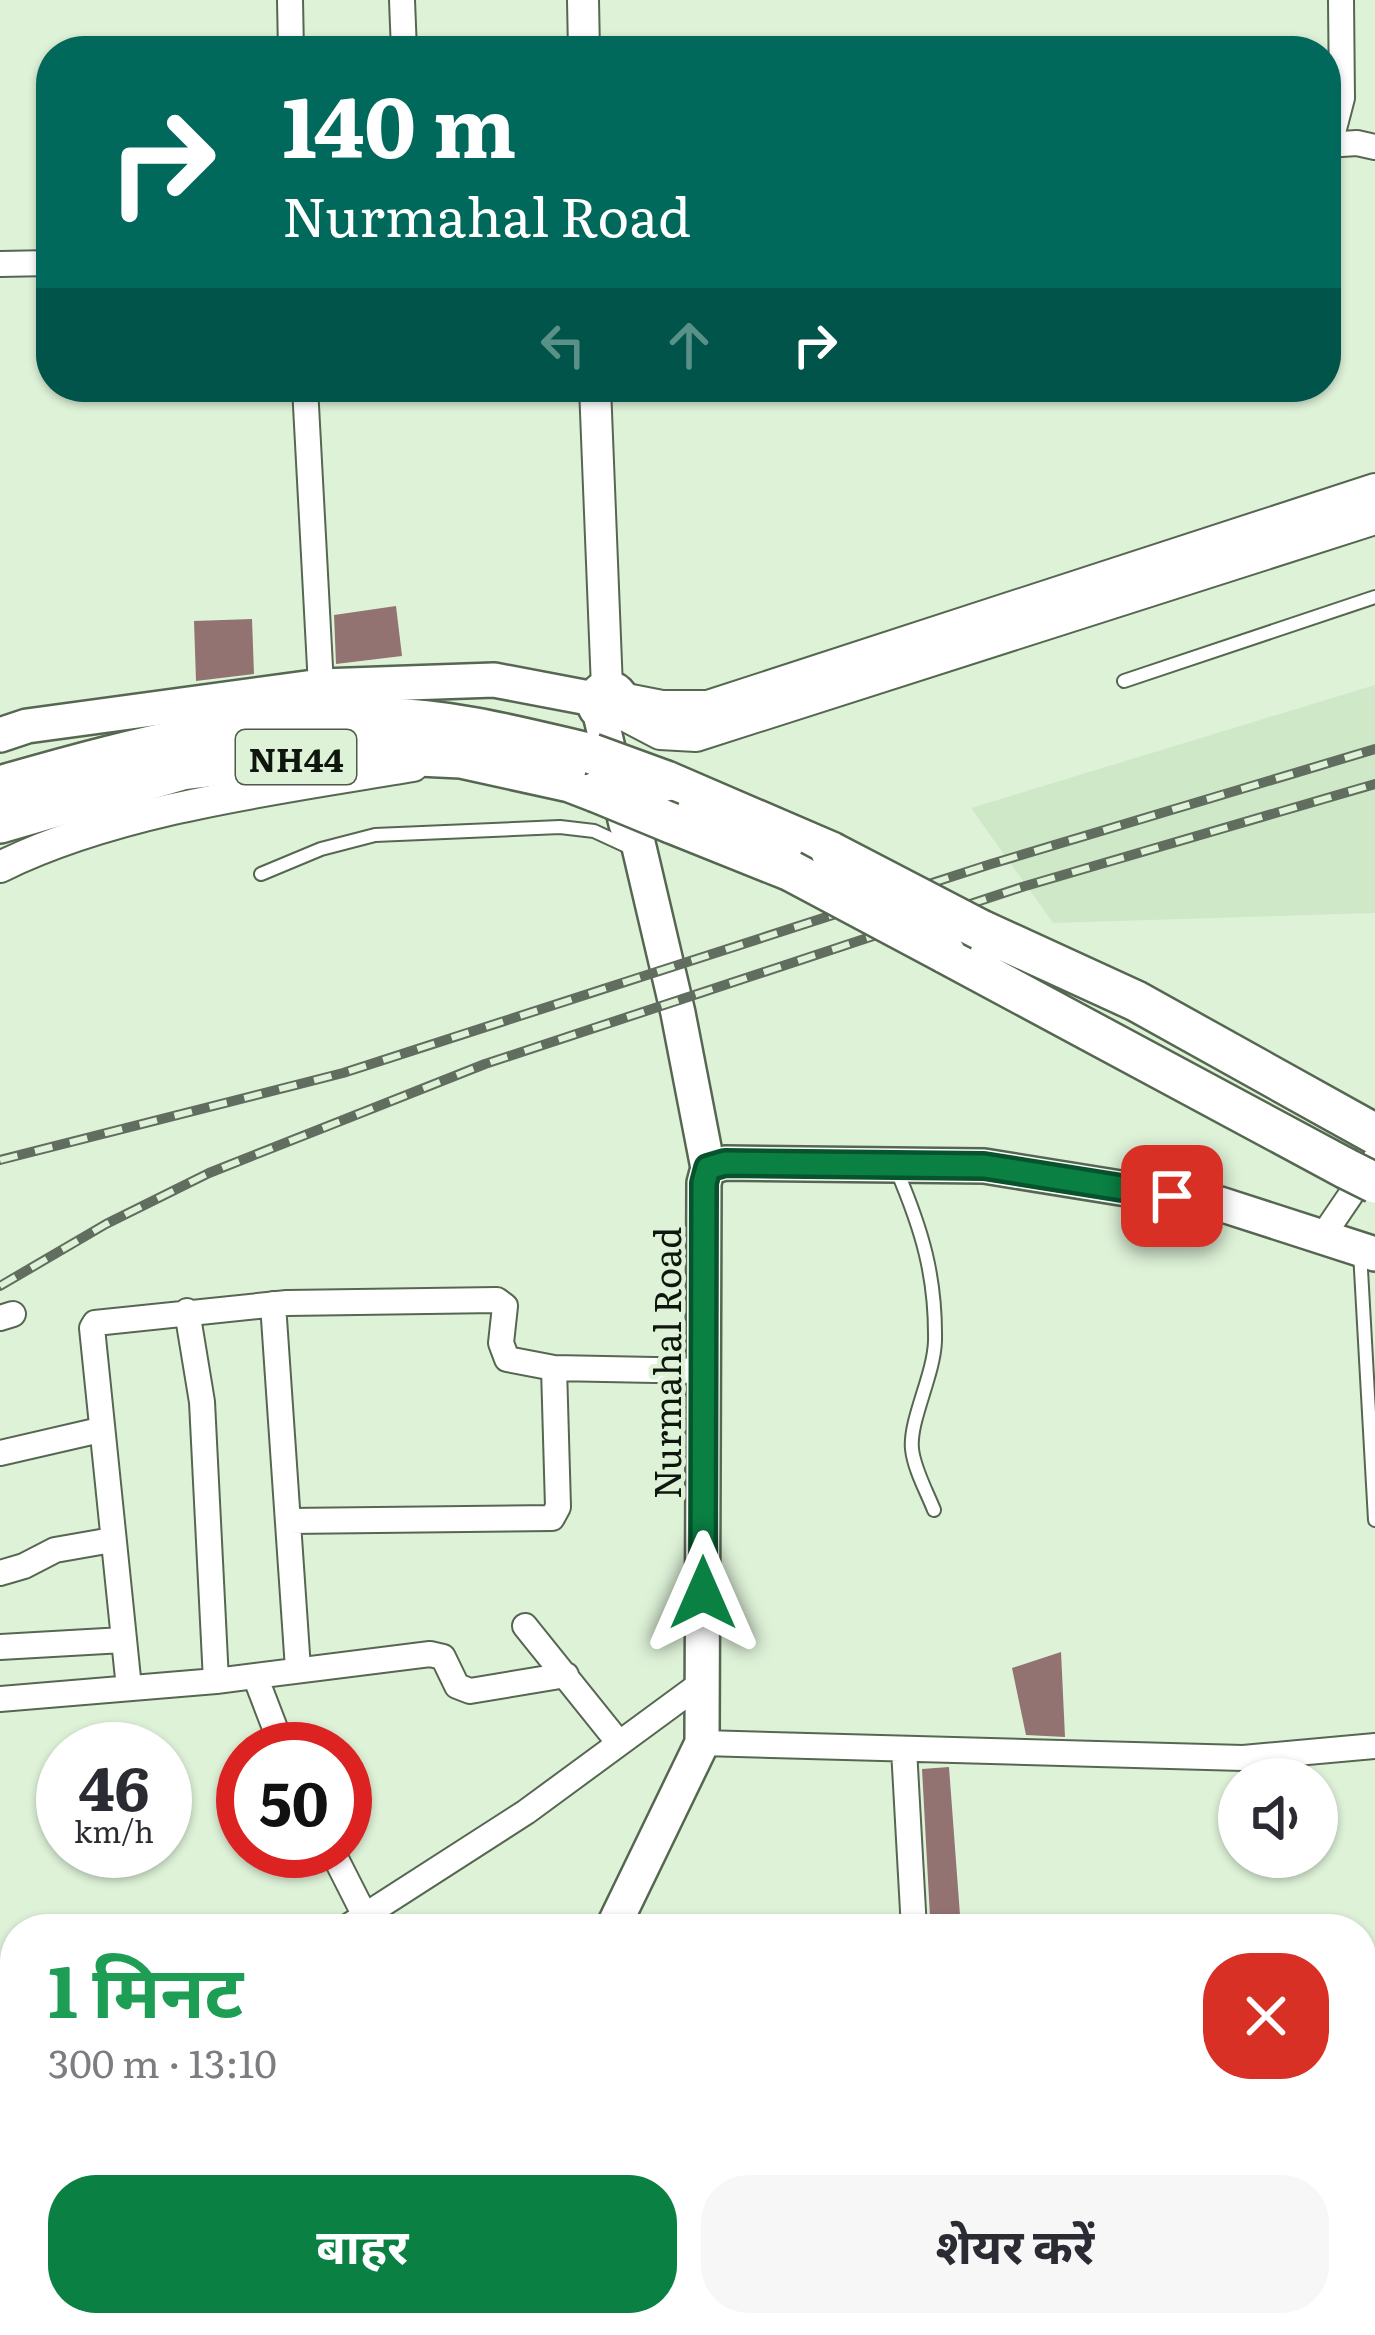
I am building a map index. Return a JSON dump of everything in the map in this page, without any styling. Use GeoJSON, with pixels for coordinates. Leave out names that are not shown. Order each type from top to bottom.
{"type":"FeatureCollection","features":[{"type":"Feature","properties":{"kind":"highway","name":"NH44"},"geometry":{"type":"LineString","coordinates":[[0,786],[92,759],[293,722],[383,718],[476,727],[594,773],[666,781],[831,852],[980,930],[1136,1001],[1366,1154]]}},
{"type":"Feature","properties":{"kind":"highway","name":"NH44"},"geometry":{"type":"LineString","coordinates":[[0,823],[182,770],[334,752],[461,758],[570,782],[594,773]]}},
{"type":"Feature","properties":{"kind":"highway","name":"NH44"},"geometry":{"type":"LineString","coordinates":[[594,773],[648,835],[790,871],[945,953],[1366,1154]]}},
{"type":"Feature","properties":{"kind":"main road"},"geometry":{"type":"LineString","coordinates":[[0,735],[27,726],[321,686],[494,680],[610,704]]}},
{"type":"Feature","properties":{"kind":"main road","name":"Nurmahal Road"},"geometry":{"type":"LineString","coordinates":[[610,704],[648,835],[708,1168],[704,1183],[702,1743],[624,1914]]}},
{"type":"Feature","properties":{"kind":"main road"},"geometry":{"type":"LineString","coordinates":[[708,1168],[725,1163],[984,1166],[1220,1204],[1368,1252]]}},
{"type":"Feature","properties":{"kind":"street"},"geometry":{"type":"LineString","coordinates":[[290,0],[291,36]]}},
{"type":"Feature","properties":{"kind":"street"},"geometry":{"type":"LineString","coordinates":[[402,0],[403,36]]}},
{"type":"Feature","properties":{"kind":"street"},"geometry":{"type":"LineString","coordinates":[[583,0],[584,36]]}},
{"type":"Feature","properties":{"kind":"street"},"geometry":{"type":"LineString","coordinates":[[1341,0],[1341,101]]}},
{"type":"Feature","properties":{"kind":"street"},"geometry":{"type":"LineString","coordinates":[[1341,144],[1375,147]]}},
{"type":"Feature","properties":{"kind":"street"},"geometry":{"type":"LineString","coordinates":[[0,264],[36,263]]}},
{"type":"Feature","properties":{"kind":"street"},"geometry":{"type":"LineString","coordinates":[[306,402],[321,686]]}},
{"type":"Feature","properties":{"kind":"street"},"geometry":{"type":"LineString","coordinates":[[596,402],[610,704]]}},
{"type":"Feature","properties":{"kind":"street"},"geometry":{"type":"LineString","coordinates":[[610,704],[708,706],[1375,490]]}},
{"type":"Feature","properties":{"kind":"street"},"geometry":{"type":"LineString","coordinates":[[610,704],[660,734],[695,736],[1375,518]]}},
{"type":"Feature","properties":{"kind":"street"},"geometry":{"type":"LineString","coordinates":[[0,867],[95,831],[204,804],[461,758]]}},
{"type":"Feature","properties":{"kind":"street"},"geometry":{"type":"LineString","coordinates":[[1322,1237],[1366,1154]]}},
{"type":"Feature","properties":{"kind":"street"},"geometry":{"type":"LineString","coordinates":[[129,1688],[92,1326],[273,1304],[501,1300],[505,1306],[501,1343],[507,1359],[554,1368],[705,1371]]}},
{"type":"Feature","properties":{"kind":"street"},"geometry":{"type":"LineString","coordinates":[[273,1304],[298,1669]]}},
{"type":"Feature","properties":{"kind":"street"},"geometry":{"type":"LineString","coordinates":[[187,1311],[202,1402],[216,1681]]}},
{"type":"Feature","properties":{"kind":"street"},"geometry":{"type":"LineString","coordinates":[[289,1521],[552,1518],[558,1507],[554,1368]]}},
{"type":"Feature","properties":{"kind":"street"},"geometry":{"type":"LineString","coordinates":[[1,1450],[100,1430]]}},
{"type":"Feature","properties":{"kind":"street"},"geometry":{"type":"LineString","coordinates":[[0,1573],[55,1550],[112,1540]]}},
{"type":"Feature","properties":{"kind":"street"},"geometry":{"type":"LineString","coordinates":[[525,1626],[619,1743]]}},
{"type":"Feature","properties":{"kind":"street"},"geometry":{"type":"LineString","coordinates":[[0,1647],[123,1640]]}},
{"type":"Feature","properties":{"kind":"street"},"geometry":{"type":"LineString","coordinates":[[0,1699],[216,1681],[430,1654],[443,1657],[458,1686],[470,1691],[566,1675]]}},
{"type":"Feature","properties":{"kind":"street"},"geometry":{"type":"LineString","coordinates":[[255,1676],[273,1722]]}},
{"type":"Feature","properties":{"kind":"street"},"geometry":{"type":"LineString","coordinates":[[367,1914],[526,1812],[703,1682]]}},
{"type":"Feature","properties":{"kind":"street"},"geometry":{"type":"LineString","coordinates":[[702,1743],[1243,1758],[1375,1746]]}},
{"type":"Feature","properties":{"kind":"street"},"geometry":{"type":"LineString","coordinates":[[904,1749],[913,1914]]}},
{"type":"Feature","properties":{"kind":"street"},"geometry":{"type":"LineString","coordinates":[[341,1878],[352,1914]]}},
{"type":"Feature","properties":{"kind":"lane"},"geometry":{"type":"LineString","coordinates":[[1124,681],[1375,597]]}},
{"type":"Feature","properties":{"kind":"lane"},"geometry":{"type":"LineString","coordinates":[[261,874],[321,849],[375,836],[560,827],[648,835]]}},
{"type":"Feature","properties":{"kind":"lane"},"geometry":{"type":"LineString","coordinates":[[895,1165],[932,1270],[935,1343],[912,1445],[934,1510]]}},
{"type":"Feature","properties":{"kind":"lane"},"geometry":{"type":"LineString","coordinates":[[1368,1252],[1375,1520]]}},
{"type":"Feature","properties":{"kind":"shaded area"},"geometry":{"type":"Polygon","coordinates":[[[1375,685],[1375,913],[1053,923],[971,808],[1375,685]]]}},
{"type":"Feature","properties":{"kind":"building"},"geometry":{"type":"Polygon","coordinates":[[[396,606],[402,656],[336,664],[334,615],[396,606]]]}},
{"type":"Feature","properties":{"kind":"building"},"geometry":{"type":"Polygon","coordinates":[[[252,619],[254,674],[196,681],[194,621],[252,619]]]}},
{"type":"Feature","properties":{"kind":"building"},"geometry":{"type":"Polygon","coordinates":[[[1061,1652],[1065,1737],[1026,1735],[1012,1668],[1061,1652]]]}},
{"type":"Feature","properties":{"kind":"building"},"geometry":{"type":"Polygon","coordinates":[[[949,1767],[960,1914],[930,1914],[922,1769],[949,1767]]]}},
{"type":"Feature","properties":{"kind":"railway"},"geometry":{"type":"LineString","coordinates":[[0,1160],[343,1073],[991,864],[1375,749]]}},
{"type":"Feature","properties":{"kind":"railway"},"geometry":{"type":"LineString","coordinates":[[0,1286],[106,1224],[209,1173],[485,1064],[1022,887],[1375,784]]}},
{"type":"Feature","properties":{"kind":"route"},"geometry":{"type":"LineString","coordinates":[[703,1593],[704,1183],[708,1168],[725,1163],[984,1166],[1172,1196]]}}]}
